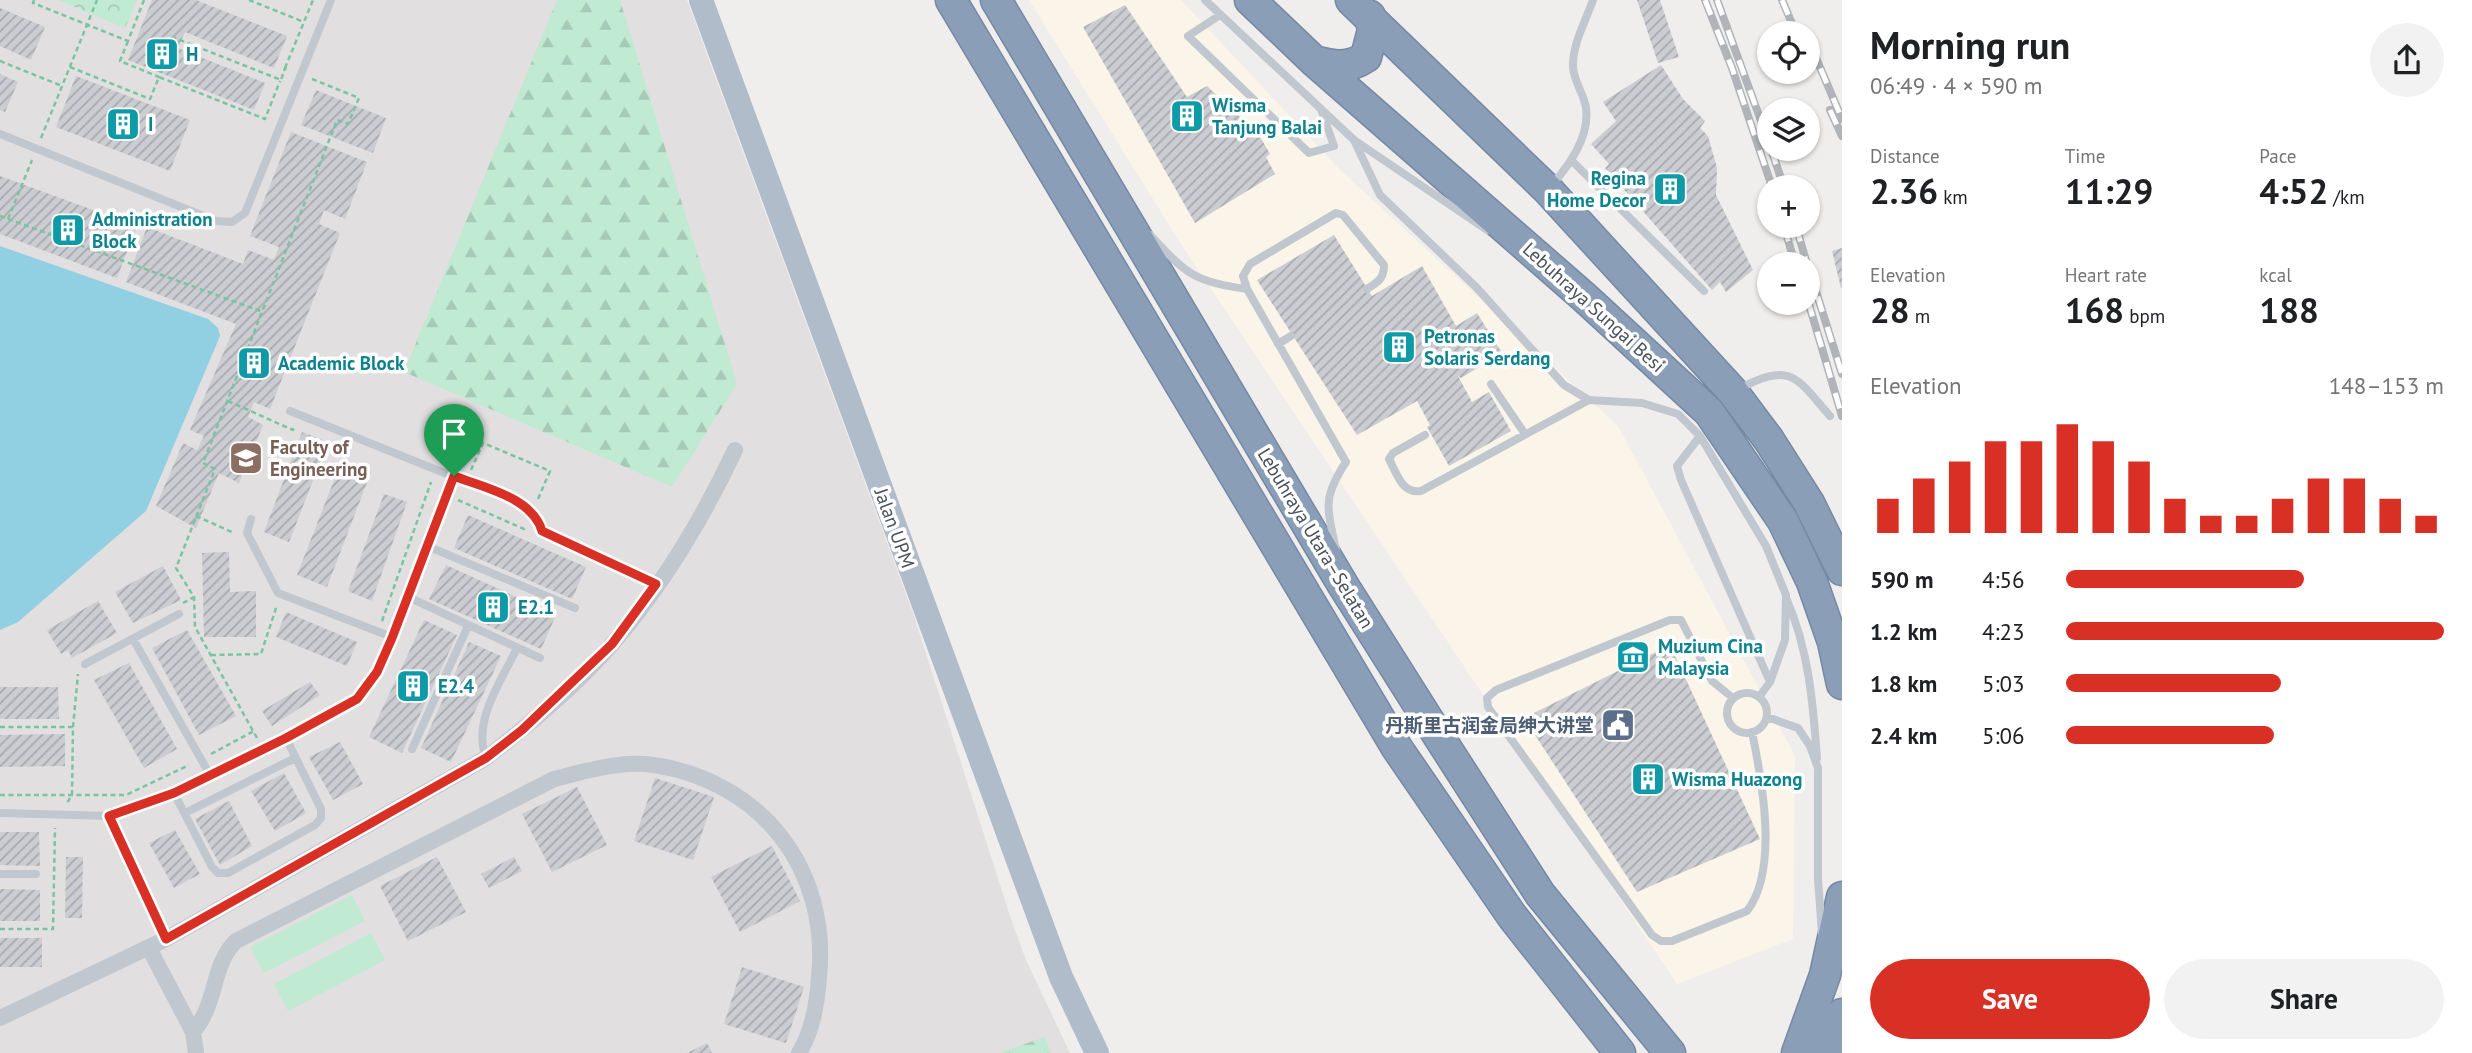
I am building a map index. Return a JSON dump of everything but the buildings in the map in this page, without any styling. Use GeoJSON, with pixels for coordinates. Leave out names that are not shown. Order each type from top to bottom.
{"type":"FeatureCollection","features":[{"type":"Feature","properties":{"kind":"highway","name":"Lebuhraya Utara–Selatan"},"geometry":{"type":"LineString","coordinates":[[951,0],[1396,748],[1512,916],[1620,1053]]}},
{"type":"Feature","properties":{"kind":"highway","name":"Lebuhraya Utara–Selatan"},"geometry":{"type":"LineString","coordinates":[[996,0],[1343,585],[1540,894],[1670,1053]]}},
{"type":"Feature","properties":{"kind":"highway","name":"Lebuhraya Sungai Besi"},"geometry":{"type":"LineString","coordinates":[[1250,0],[1314,61],[1584,297],[1709,412],[1744,459],[1783,521],[1812,582],[1833,642],[1842,684]]}},
{"type":"Feature","properties":{"kind":"highway","name":"Lebuhraya Sungai Besi"},"geometry":{"type":"LineString","coordinates":[[1360,8],[1547,189],[1733,392],[1769,440],[1809,503],[1842,570]]}},
{"type":"Feature","properties":{"kind":"highway"},"geometry":{"type":"LineString","coordinates":[[1314,61],[1340,67],[1356,64],[1366,57],[1373,30],[1360,8]]}},
{"type":"Feature","properties":{"kind":"highway"},"geometry":{"type":"LineString","coordinates":[[1797,1053],[1825,975],[1842,897]]}},
{"type":"Feature","properties":{"kind":"highway"},"geometry":{"type":"LineString","coordinates":[[1828,1053],[1842,1014]]}},
{"type":"Feature","properties":{"kind":"main road","name":"Jalan UPM"},"geometry":{"type":"LineString","coordinates":[[701,0],[1060,978],[1097,1053]]}},
{"type":"Feature","properties":{"kind":"street"},"geometry":{"type":"LineString","coordinates":[[0,1018],[166,939],[486,758],[522,730],[612,644],[707,509],[735,450]]}},
{"type":"Feature","properties":{"kind":"street"},"geometry":{"type":"LineString","coordinates":[[194,1032],[210,1005],[223,954],[236,941],[554,779],[603,767],[653,765],[702,779],[751,805],[785,840],[806,874],[818,911],[821,961],[817,1002],[807,1040],[799,1053]]}},
{"type":"Feature","properties":{"kind":"street"},"geometry":{"type":"LineString","coordinates":[[149,948],[194,1032],[196,1053]]}},
{"type":"Feature","properties":{"kind":"lane"},"geometry":{"type":"LineString","coordinates":[[0,134],[216,221],[232,222],[245,213],[331,0]]}},
{"type":"Feature","properties":{"kind":"lane"},"geometry":{"type":"LineString","coordinates":[[1205,0],[1354,140],[1492,234]]}},
{"type":"Feature","properties":{"kind":"lane"},"geometry":{"type":"LineString","coordinates":[[1547,189],[1573,162],[1584,128],[1586,108],[1574,79],[1573,64],[1593,0]]}},
{"type":"Feature","properties":{"kind":"lane"},"geometry":{"type":"LineString","coordinates":[[1220,15],[1188,36],[1309,153],[1334,146],[1321,108]]}},
{"type":"Feature","properties":{"kind":"lane"},"geometry":{"type":"LineString","coordinates":[[1354,140],[1380,195],[1477,288],[1564,386],[1589,400],[1642,403],[1678,414],[1700,436],[1766,546],[1798,624],[1812,681],[1818,768],[1818,878],[1825,975]]}},
{"type":"Feature","properties":{"kind":"lane"},"geometry":{"type":"LineString","coordinates":[[1573,162],[1703,291]]}},
{"type":"Feature","properties":{"kind":"lane"},"geometry":{"type":"LineString","coordinates":[[1112,195],[1184,271],[1210,284],[1247,289]]}},
{"type":"Feature","properties":{"kind":"lane"},"geometry":{"type":"LineString","coordinates":[[1343,585],[1327,505],[1329,487],[1346,462],[1247,289],[1243,276],[1250,264],[1336,213],[1343,215],[1384,265],[1384,274],[1379,282],[1367,289]]}},
{"type":"Feature","properties":{"kind":"lane"},"geometry":{"type":"LineString","coordinates":[[1515,250],[1584,297]]}},
{"type":"Feature","properties":{"kind":"lane"},"geometry":{"type":"LineString","coordinates":[[1278,344],[1291,336]]}},
{"type":"Feature","properties":{"kind":"lane"},"geometry":{"type":"LineString","coordinates":[[1733,392],[1765,375],[1783,374],[1798,380],[1830,416]]}},
{"type":"Feature","properties":{"kind":"lane"},"geometry":{"type":"LineString","coordinates":[[1491,384],[1525,434]]}},
{"type":"Feature","properties":{"kind":"lane"},"geometry":{"type":"LineString","coordinates":[[1425,435],[1393,453],[1390,459],[1405,489],[1412,492],[1421,491],[1589,400]]}},
{"type":"Feature","properties":{"kind":"lane"},"geometry":{"type":"LineString","coordinates":[[290,411],[524,505],[538,520],[542,531],[656,584]]}},
{"type":"Feature","properties":{"kind":"lane"},"geometry":{"type":"LineString","coordinates":[[1700,436],[1677,466],[1770,682]]}},
{"type":"Feature","properties":{"kind":"lane"},"geometry":{"type":"LineString","coordinates":[[0,813],[109,816],[174,793],[286,738],[357,699],[377,672],[392,638],[454,476]]}},
{"type":"Feature","properties":{"kind":"lane"},"geometry":{"type":"LineString","coordinates":[[251,519],[247,533],[278,593],[392,638]]}},
{"type":"Feature","properties":{"kind":"lane"},"geometry":{"type":"LineString","coordinates":[[428,545],[575,608]]}},
{"type":"Feature","properties":{"kind":"lane"},"geometry":{"type":"LineString","coordinates":[[1759,697],[1770,682],[1785,640],[1786,595]]}},
{"type":"Feature","properties":{"kind":"lane"},"geometry":{"type":"LineString","coordinates":[[408,597],[540,658]]}},
{"type":"Feature","properties":{"kind":"lane"},"geometry":{"type":"LineString","coordinates":[[82,666],[179,614]]}},
{"type":"Feature","properties":{"kind":"lane"},"geometry":{"type":"LineString","coordinates":[[1733,698],[1712,681],[1681,620],[1670,620],[1496,690],[1487,698],[1488,707],[1623,896],[1652,935],[1661,941],[1672,941],[1747,911],[1753,903],[1765,850],[1765,806],[1752,732]]}},
{"type":"Feature","properties":{"kind":"lane"},"geometry":{"type":"LineString","coordinates":[[412,749],[468,626]]}},
{"type":"Feature","properties":{"kind":"lane"},"geometry":{"type":"LineString","coordinates":[[133,639],[210,775]]}},
{"type":"Feature","properties":{"kind":"lane"},"geometry":{"type":"LineString","coordinates":[[486,758],[480,741],[482,724],[517,648]]}},
{"type":"Feature","properties":{"kind":"lane"},"geometry":{"type":"LineString","coordinates":[[1744,693],[1759,697],[1767,710],[1767,717],[1758,730],[1738,731],[1729,722],[1727,710],[1733,698],[1744,693]]}},
{"type":"Feature","properties":{"kind":"lane"},"geometry":{"type":"LineString","coordinates":[[1767,717],[1798,728],[1810,746],[1818,768]]}},
{"type":"Feature","properties":{"kind":"lane"},"geometry":{"type":"LineString","coordinates":[[174,793],[212,867],[218,873],[228,873],[315,825],[321,818],[321,809],[286,738]]}},
{"type":"Feature","properties":{"kind":"lane"},"geometry":{"type":"LineString","coordinates":[[185,813],[295,758]]}},
{"type":"Feature","properties":{"kind":"lane"},"geometry":{"type":"LineString","coordinates":[[109,816],[166,939]]}},
{"type":"Feature","properties":{"kind":"lane"},"geometry":{"type":"LineString","coordinates":[[0,874],[36,874]]}},
{"type":"Feature","properties":{"kind":"path"},"geometry":{"type":"LineString","coordinates":[[34,0],[33,3],[128,41]]}},
{"type":"Feature","properties":{"kind":"path"},"geometry":{"type":"LineString","coordinates":[[8,219],[97,0]]}},
{"type":"Feature","properties":{"kind":"path"},"geometry":{"type":"LineString","coordinates":[[144,0],[120,61],[265,120],[281,80]]}},
{"type":"Feature","properties":{"kind":"path"},"geometry":{"type":"LineString","coordinates":[[249,0],[304,22]]}},
{"type":"Feature","properties":{"kind":"path"},"geometry":{"type":"LineString","coordinates":[[285,68],[313,0]]}},
{"type":"Feature","properties":{"kind":"path"},"geometry":{"type":"LineString","coordinates":[[70,67],[150,99],[175,38],[203,49]]}},
{"type":"Feature","properties":{"kind":"path"},"geometry":{"type":"LineString","coordinates":[[0,61],[62,86]]}},
{"type":"Feature","properties":{"kind":"path"},"geometry":{"type":"LineString","coordinates":[[0,795],[126,795],[254,731],[195,627],[194,597],[176,568],[215,469],[203,463],[264,313],[337,120],[348,124]]}},
{"type":"Feature","properties":{"kind":"path"},"geometry":{"type":"LineString","coordinates":[[0,216],[264,313]]}},
{"type":"Feature","properties":{"kind":"path"},"geometry":{"type":"LineString","coordinates":[[228,401],[293,430]]}},
{"type":"Feature","properties":{"kind":"path"},"geometry":{"type":"LineString","coordinates":[[196,516],[234,533],[240,544]]}},
{"type":"Feature","properties":{"kind":"path"},"geometry":{"type":"LineString","coordinates":[[210,655],[261,654],[278,602]]}},
{"type":"Feature","properties":{"kind":"path"},"geometry":{"type":"LineString","coordinates":[[72,795],[73,727],[82,666]]}},
{"type":"Feature","properties":{"kind":"path"},"geometry":{"type":"LineString","coordinates":[[0,727],[73,727]]}},
{"type":"Feature","properties":{"kind":"path"},"geometry":{"type":"LineString","coordinates":[[0,929],[53,929],[55,821]]}},
{"type":"Feature","properties":{"kind":"shaded area"},"geometry":{"type":"Polygon","coordinates":[[[0,0],[687,0],[914,616],[1011,919],[1026,960],[1070,1053],[0,1053],[0,0]]]}},
{"type":"Feature","properties":{"kind":"shaded area"},"geometry":{"type":"Polygon","coordinates":[[[1029,0],[1181,0],[1339,169],[1618,426],[1795,756],[1793,939],[1677,984],[1183,247],[1029,0]]]}},
{"type":"Feature","properties":{"kind":"green space"},"geometry":{"type":"Polygon","coordinates":[[[58,0],[137,0],[125,28],[58,0]]]}},
{"type":"Feature","properties":{"kind":"green space"},"geometry":{"type":"Polygon","coordinates":[[[557,0],[620,0],[737,384],[672,487],[404,372],[557,0]]]}},
{"type":"Feature","properties":{"kind":"green space"},"geometry":{"type":"Polygon","coordinates":[[[352,895],[365,921],[264,973],[250,947],[352,895]]]}},
{"type":"Feature","properties":{"kind":"green space"},"geometry":{"type":"Polygon","coordinates":[[[371,933],[385,960],[288,1011],[274,984],[371,933]]]}},
{"type":"Feature","properties":{"kind":"green space"},"geometry":{"type":"Polygon","coordinates":[[[1045,1037],[1051,1053],[999,1053],[1045,1037]]]}},
{"type":"Feature","properties":{"kind":"water"},"geometry":{"type":"Polygon","coordinates":[[[0,246],[208,319],[218,328],[220,336],[146,511],[18,622],[0,630],[0,246]]]}},
{"type":"Feature","properties":{"kind":"railway"},"geometry":{"type":"LineString","coordinates":[[1705,0],[1732,68],[1768,175]]}},
{"type":"Feature","properties":{"kind":"railway"},"geometry":{"type":"LineString","coordinates":[[1717,0],[1757,110]]}},
{"type":"Feature","properties":{"kind":"railway"},"geometry":{"type":"LineString","coordinates":[[1782,0],[1791,21]]}},
{"type":"Feature","properties":{"kind":"railway"},"geometry":{"type":"LineString","coordinates":[[1820,67],[1842,119]]}},
{"type":"Feature","properties":{"kind":"railway"},"geometry":{"type":"LineString","coordinates":[[1830,110],[1842,136]]}},
{"type":"Feature","properties":{"kind":"railway"},"geometry":{"type":"LineString","coordinates":[[1775,161],[1780,175]]}},
{"type":"Feature","properties":{"kind":"railway"},"geometry":{"type":"LineString","coordinates":[[1787,238],[1792,252]]}},
{"type":"Feature","properties":{"kind":"railway"},"geometry":{"type":"LineString","coordinates":[[1799,238],[1804,252]]}},
{"type":"Feature","properties":{"kind":"railway"},"geometry":{"type":"LineString","coordinates":[[1820,304],[1842,374]]}},
{"type":"Feature","properties":{"kind":"railway"},"geometry":{"type":"LineString","coordinates":[[1812,315],[1842,416]]}},
{"type":"Feature","properties":{"kind":"place","name":"H"},"geometry":{"type":"Point","coordinates":[162,54]}},
{"type":"Feature","properties":{"kind":"place","name":"Wisma Tanjung Balai"},"geometry":{"type":"Point","coordinates":[1187,116]}},
{"type":"Feature","properties":{"kind":"place","name":"I"},"geometry":{"type":"Point","coordinates":[123,124]}},
{"type":"Feature","properties":{"kind":"place","name":"Regina Home Decor"},"geometry":{"type":"Point","coordinates":[1670,189]}},
{"type":"Feature","properties":{"kind":"place","name":"Administration Block"},"geometry":{"type":"Point","coordinates":[68,230]}},
{"type":"Feature","properties":{"kind":"place","name":"Petronas Solaris Serdang"},"geometry":{"type":"Point","coordinates":[1399,347]}},
{"type":"Feature","properties":{"kind":"place","name":"Academic Block"},"geometry":{"type":"Point","coordinates":[254,363]}},
{"type":"Feature","properties":{"kind":"place","name":"Faculty of Engineering"},"geometry":{"type":"Point","coordinates":[246,458]}},
{"type":"Feature","properties":{"kind":"place","name":"E2.1"},"geometry":{"type":"Point","coordinates":[493,607]}},
{"type":"Feature","properties":{"kind":"place","name":"Muzium Cina Malaysia"},"geometry":{"type":"Point","coordinates":[1633,657]}},
{"type":"Feature","properties":{"kind":"place","name":"E2.4"},"geometry":{"type":"Point","coordinates":[413,686]}},
{"type":"Feature","properties":{"kind":"place","name":"丹斯里古润金局绅大讲堂"},"geometry":{"type":"Point","coordinates":[1618,725]}},
{"type":"Feature","properties":{"kind":"place","name":"Wisma Huazong"},"geometry":{"type":"Point","coordinates":[1648,779]}},
{"type":"Feature","properties":{"kind":"route"},"geometry":{"type":"LineString","coordinates":[[454,476],[524,505],[533,512],[542,531],[656,584],[612,644],[522,730],[486,758],[166,939],[109,816],[137,809],[174,793],[286,738],[357,699],[377,672],[392,638],[454,476]]}}]}
